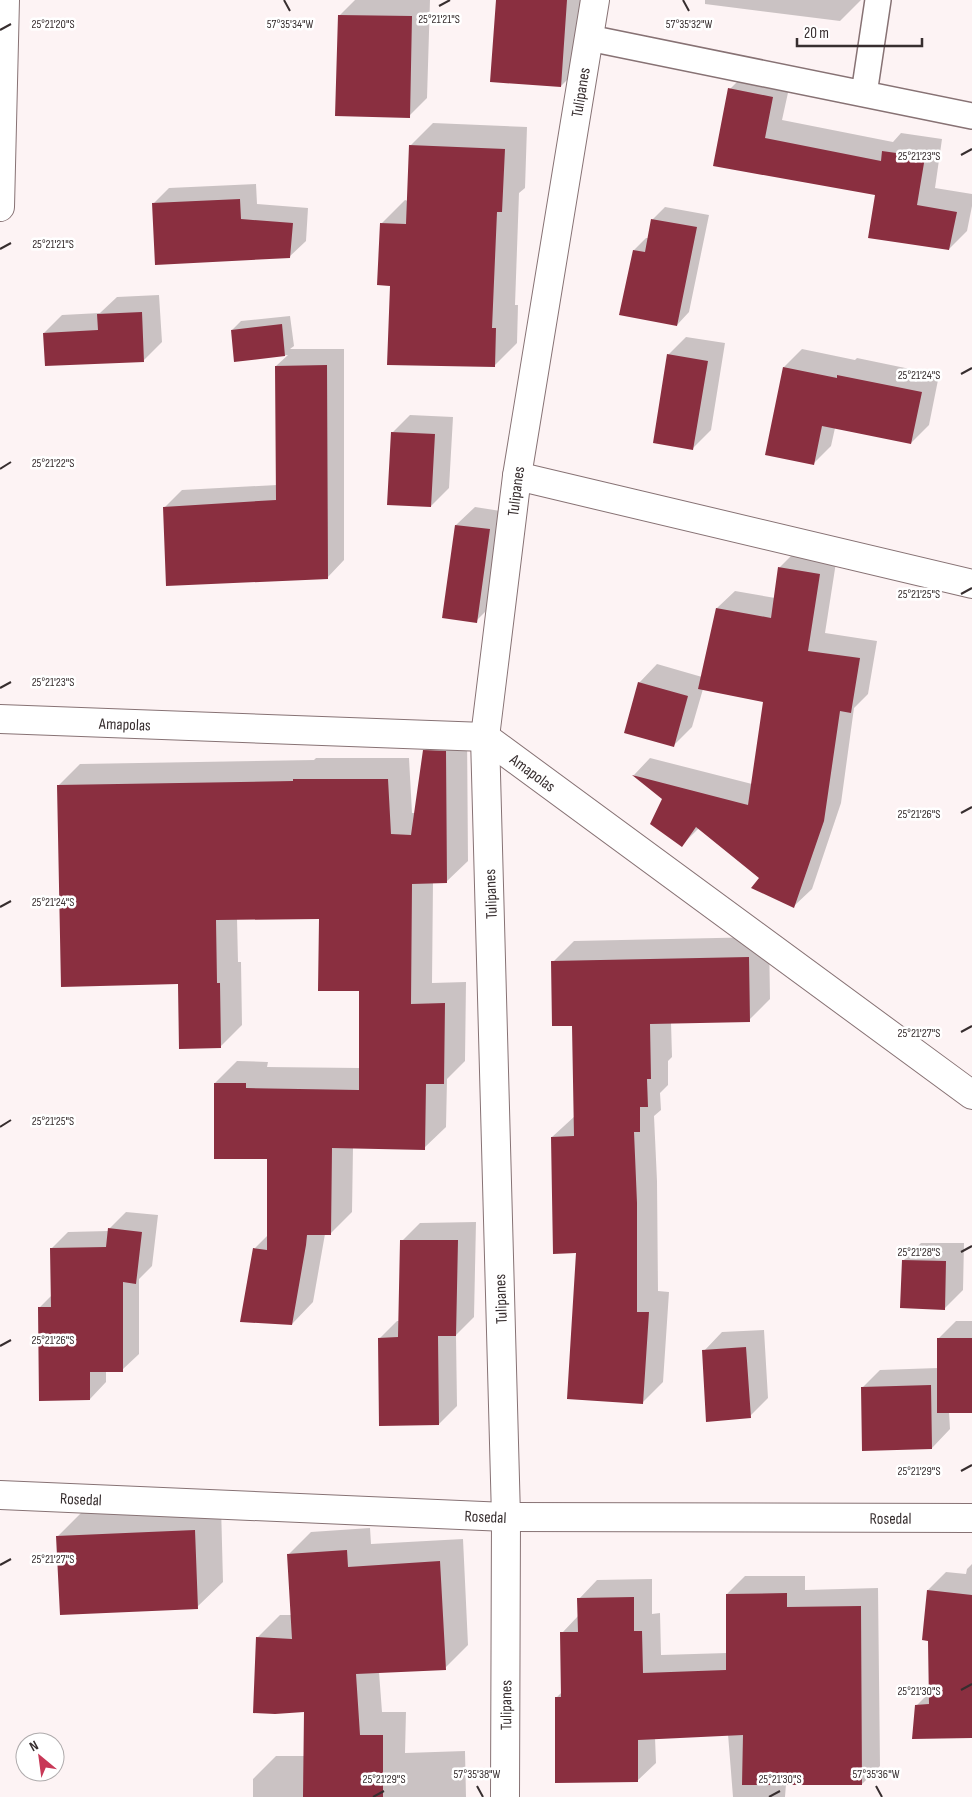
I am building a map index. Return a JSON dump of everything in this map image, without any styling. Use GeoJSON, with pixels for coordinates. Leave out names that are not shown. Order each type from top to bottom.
{"type":"FeatureCollection","features":[{"type":"Feature","properties":{"kind":"street"},"geometry":{"type":"LineString","coordinates":[[0,207],[5,0]]}},
{"type":"Feature","properties":{"kind":"street","name":"Tulipanes"},"geometry":{"type":"LineString","coordinates":[[505,1797],[506,1517],[485,737],[517,476],[595,0]]}},
{"type":"Feature","properties":{"kind":"street"},"geometry":{"type":"LineString","coordinates":[[517,476],[972,584]]}},
{"type":"Feature","properties":{"kind":"street","name":"Amapolas"},"geometry":{"type":"LineString","coordinates":[[0,719],[485,737],[972,1095]]}},
{"type":"Feature","properties":{"kind":"street","name":"Rosedal"},"geometry":{"type":"LineString","coordinates":[[0,1495],[506,1517],[972,1518]]}},
{"type":"Feature","properties":{"kind":"lane"},"geometry":{"type":"LineString","coordinates":[[864,94],[878,0]]}},
{"type":"Feature","properties":{"kind":"lane"},"geometry":{"type":"LineString","coordinates":[[589,38],[972,116]]}},
{"type":"Feature","properties":{"kind":"building"},"geometry":{"type":"Polygon","coordinates":[[[496,0],[567,0],[561,87],[490,82],[496,0]]]}},
{"type":"Feature","properties":{"kind":"building"},"geometry":{"type":"Polygon","coordinates":[[[338,15],[412,16],[410,118],[335,116],[338,15]]]}},
{"type":"Feature","properties":{"kind":"building"},"geometry":{"type":"Polygon","coordinates":[[[728,88],[773,97],[765,138],[881,161],[882,151],[925,157],[917,205],[957,212],[949,250],[868,238],[875,195],[713,166],[728,88]]]}},
{"type":"Feature","properties":{"kind":"building"},"geometry":{"type":"Polygon","coordinates":[[[409,145],[505,149],[502,212],[497,212],[492,328],[496,328],[495,367],[387,365],[390,286],[377,285],[380,223],[406,224],[409,145]]]}},
{"type":"Feature","properties":{"kind":"building"},"geometry":{"type":"Polygon","coordinates":[[[240,199],[241,219],[293,223],[290,258],[155,265],[152,203],[240,199]]]}},
{"type":"Feature","properties":{"kind":"building"},"geometry":{"type":"Polygon","coordinates":[[[651,219],[697,227],[677,326],[619,315],[633,250],[645,252],[651,219]]]}},
{"type":"Feature","properties":{"kind":"building"},"geometry":{"type":"Polygon","coordinates":[[[142,312],[144,362],[45,366],[43,333],[98,330],[97,314],[142,312]]]}},
{"type":"Feature","properties":{"kind":"building"},"geometry":{"type":"Polygon","coordinates":[[[282,324],[285,356],[234,362],[231,330],[282,324]]]}},
{"type":"Feature","properties":{"kind":"building"},"geometry":{"type":"Polygon","coordinates":[[[667,354],[708,361],[693,450],[653,443],[667,354]]]}},
{"type":"Feature","properties":{"kind":"building"},"geometry":{"type":"Polygon","coordinates":[[[327,365],[328,579],[166,586],[163,507],[276,500],[275,366],[327,365]]]}},
{"type":"Feature","properties":{"kind":"building"},"geometry":{"type":"Polygon","coordinates":[[[783,367],[837,378],[837,375],[922,392],[911,444],[822,426],[814,465],[765,455],[783,367]]]}},
{"type":"Feature","properties":{"kind":"building"},"geometry":{"type":"Polygon","coordinates":[[[391,432],[435,434],[431,507],[387,505],[391,432]]]}},
{"type":"Feature","properties":{"kind":"building"},"geometry":{"type":"Polygon","coordinates":[[[455,525],[490,529],[477,623],[442,618],[455,525]]]}},
{"type":"Feature","properties":{"kind":"building"},"geometry":{"type":"Polygon","coordinates":[[[778,567],[820,574],[808,651],[860,658],[851,713],[840,711],[824,821],[794,908],[751,888],[759,878],[696,827],[682,847],[650,824],[662,799],[632,775],[748,805],[763,702],[698,689],[716,608],[771,618],[778,567]]]}},
{"type":"Feature","properties":{"kind":"building"},"geometry":{"type":"Polygon","coordinates":[[[638,682],[688,696],[674,747],[624,733],[638,682]]]}},
{"type":"Feature","properties":{"kind":"building"},"geometry":{"type":"Polygon","coordinates":[[[423,750],[446,751],[447,883],[412,884],[411,1004],[445,1003],[444,1084],[426,1084],[425,1150],[332,1148],[331,1235],[307,1235],[292,1325],[240,1322],[253,1248],[267,1250],[267,1159],[214,1159],[214,1083],[246,1083],[246,1088],[359,1090],[359,991],[318,991],[319,919],[216,920],[217,983],[220,983],[221,1048],[179,1049],[178,984],[61,987],[57,785],[293,781],[293,779],[388,779],[391,834],[411,835],[423,750]]]}},
{"type":"Feature","properties":{"kind":"building"},"geometry":{"type":"Polygon","coordinates":[[[749,957],[750,1022],[650,1024],[651,1079],[647,1079],[648,1107],[640,1107],[640,1132],[634,1132],[637,1203],[637,1312],[649,1312],[643,1404],[567,1399],[576,1253],[553,1254],[551,1137],[574,1136],[572,1026],[552,1026],[551,961],[749,957]]]}},
{"type":"Feature","properties":{"kind":"building"},"geometry":{"type":"Polygon","coordinates":[[[108,1228],[142,1232],[136,1284],[123,1282],[123,1372],[90,1372],[90,1400],[39,1401],[38,1307],[51,1307],[50,1248],[106,1247],[108,1228]]]}},
{"type":"Feature","properties":{"kind":"building"},"geometry":{"type":"Polygon","coordinates":[[[400,1240],[458,1240],[456,1336],[438,1336],[439,1425],[379,1426],[378,1338],[398,1337],[400,1240]]]}},
{"type":"Feature","properties":{"kind":"building"},"geometry":{"type":"Polygon","coordinates":[[[902,1260],[946,1261],[945,1310],[900,1308],[902,1260]]]}},
{"type":"Feature","properties":{"kind":"building"},"geometry":{"type":"Polygon","coordinates":[[[937,1338],[972,1338],[972,1413],[937,1413],[937,1338]]]}},
{"type":"Feature","properties":{"kind":"building"},"geometry":{"type":"Polygon","coordinates":[[[746,1347],[751,1418],[706,1422],[702,1350],[746,1347]]]}},
{"type":"Feature","properties":{"kind":"building"},"geometry":{"type":"Polygon","coordinates":[[[931,1385],[932,1449],[862,1451],[861,1387],[931,1385]]]}},
{"type":"Feature","properties":{"kind":"building"},"geometry":{"type":"Polygon","coordinates":[[[195,1530],[198,1609],[60,1615],[56,1536],[195,1530]]]}},
{"type":"Feature","properties":{"kind":"building"},"geometry":{"type":"Polygon","coordinates":[[[347,1550],[348,1567],[440,1561],[446,1670],[356,1674],[360,1735],[383,1735],[383,1797],[303,1797],[304,1712],[253,1713],[256,1637],[292,1639],[287,1554],[347,1550]]]}},
{"type":"Feature","properties":{"kind":"building"},"geometry":{"type":"Polygon","coordinates":[[[927,1590],[972,1595],[972,1738],[912,1739],[915,1705],[929,1704],[928,1641],[922,1640],[927,1590]]]}},
{"type":"Feature","properties":{"kind":"building"},"geometry":{"type":"Polygon","coordinates":[[[787,1593],[787,1607],[861,1606],[862,1785],[742,1785],[743,1735],[638,1740],[638,1782],[555,1783],[555,1697],[561,1697],[560,1632],[578,1632],[577,1598],[634,1597],[634,1631],[642,1631],[643,1673],[726,1670],[726,1594],[787,1593]]]}}]}
